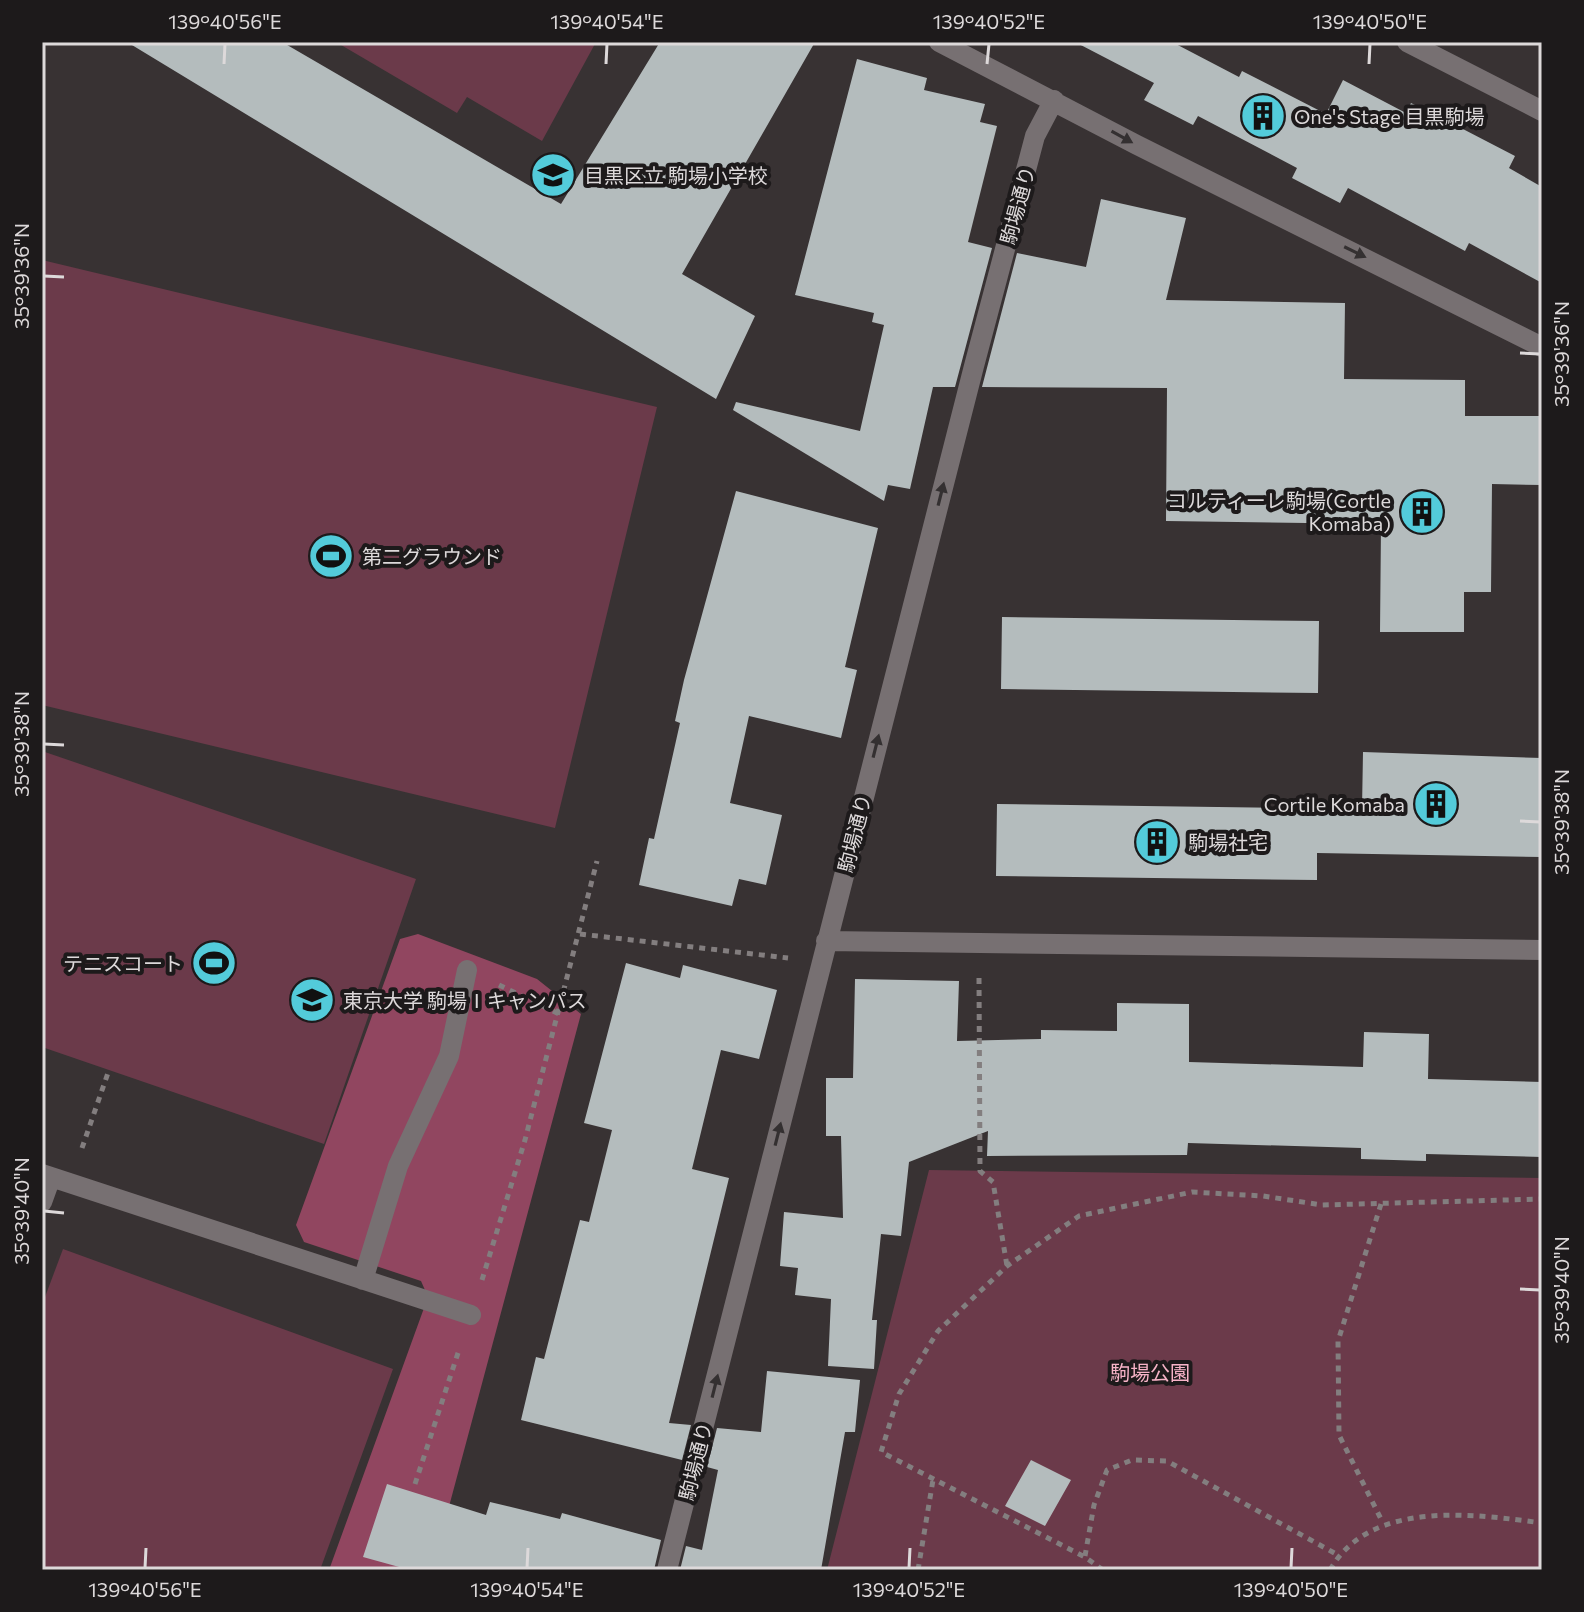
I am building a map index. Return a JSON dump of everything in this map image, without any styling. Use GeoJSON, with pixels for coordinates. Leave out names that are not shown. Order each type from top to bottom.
{"type":"FeatureCollection","features":[{"type":"Feature","properties":{"kind":"street"},"geometry":{"type":"LineString","coordinates":[[939,42],[1137,145],[1542,347]]}},
{"type":"Feature","properties":{"kind":"street"},"geometry":{"type":"LineString","coordinates":[[1407,42],[1542,111]]}},
{"type":"Feature","properties":{"kind":"street","name":"駒場通り"},"geometry":{"type":"LineString","coordinates":[[667,1570],[1032,146],[1054,100]]}},
{"type":"Feature","properties":{"kind":"street"},"geometry":{"type":"LineString","coordinates":[[826,941],[1542,950]]}},
{"type":"Feature","properties":{"kind":"street"},"geometry":{"type":"LineString","coordinates":[[363,1280],[398,1166],[449,1056],[467,970]]}},
{"type":"Feature","properties":{"kind":"street"},"geometry":{"type":"LineString","coordinates":[[42,1202],[55,1178],[471,1315]]}},
{"type":"Feature","properties":{"kind":"path"},"geometry":{"type":"LineString","coordinates":[[415,1484],[471,1315],[559,1014],[597,861]]}},
{"type":"Feature","properties":{"kind":"path"},"geometry":{"type":"LineString","coordinates":[[580,934],[797,959]]}},
{"type":"Feature","properties":{"kind":"path"},"geometry":{"type":"LineString","coordinates":[[979,945],[980,1171],[993,1182],[1007,1266]]}},
{"type":"Feature","properties":{"kind":"path"},"geometry":{"type":"LineString","coordinates":[[467,970],[559,1014]]}},
{"type":"Feature","properties":{"kind":"path"},"geometry":{"type":"LineString","coordinates":[[55,1178],[109,1070]]}},
{"type":"Feature","properties":{"kind":"path"},"geometry":{"type":"LineString","coordinates":[[1103,1570],[1085,1557],[881,1452],[899,1394],[938,1331],[1007,1266],[1079,1216],[1192,1192],[1263,1196],[1322,1205],[1542,1199]]}},
{"type":"Feature","properties":{"kind":"path"},"geometry":{"type":"LineString","coordinates":[[1381,1204],[1338,1341],[1339,1435],[1383,1523]]}},
{"type":"Feature","properties":{"kind":"path"},"geometry":{"type":"LineString","coordinates":[[1085,1557],[1090,1519],[1107,1470],[1132,1460],[1167,1461],[1338,1555]]}},
{"type":"Feature","properties":{"kind":"path"},"geometry":{"type":"LineString","coordinates":[[918,1570],[933,1480]]}},
{"type":"Feature","properties":{"kind":"path"},"geometry":{"type":"LineString","coordinates":[[1330,1570],[1338,1555],[1383,1523],[1438,1517],[1498,1518],[1542,1523]]}},
{"type":"Feature","properties":{"kind":"green space"},"geometry":{"type":"Polygon","coordinates":[[[336,42],[596,42],[542,141],[467,97],[457,113],[336,42]]]}},
{"type":"Feature","properties":{"kind":"green space","name":"第二グラウンド"},"geometry":{"type":"Polygon","coordinates":[[[42,260],[657,407],[555,828],[42,705],[42,260]]]}},
{"type":"Feature","properties":{"kind":"green space","name":"テニスコート"},"geometry":{"type":"Polygon","coordinates":[[[42,751],[416,879],[324,1144],[42,1047],[42,751]]]}},
{"type":"Feature","properties":{"kind":"green space","name":"駒場公園"},"geometry":{"type":"Polygon","coordinates":[[[929,1170],[1542,1178],[1542,1570],[827,1570],[929,1170]]]}},
{"type":"Feature","properties":{"kind":"green space"},"geometry":{"type":"Polygon","coordinates":[[[63,1249],[393,1369],[320,1570],[42,1570],[42,1305],[63,1249]]]}},
{"type":"Feature","properties":{"kind":"shaded area"},"geometry":{"type":"Polygon","coordinates":[[[418,934],[537,979],[581,1014],[432,1570],[329,1570],[428,1297],[421,1281],[304,1242],[296,1225],[400,939],[418,934]]]}},
{"type":"Feature","properties":{"kind":"building"},"geometry":{"type":"Polygon","coordinates":[[[127,42],[282,42],[561,204],[660,42],[815,42],[682,274],[755,316],[716,399],[127,42]]]}},
{"type":"Feature","properties":{"kind":"building"},"geometry":{"type":"Polygon","coordinates":[[[1075,42],[1172,42],[1239,77],[1242,71],[1326,114],[1343,80],[1406,113],[1411,103],[1461,128],[1515,156],[1509,168],[1542,187],[1542,283],[1469,243],[1465,251],[1348,188],[1340,203],[1292,178],[1297,168],[1198,116],[1193,125],[1144,100],[1154,83],[1075,42]]]}},
{"type":"Feature","properties":{"kind":"building"},"geometry":{"type":"Polygon","coordinates":[[[857,59],[927,78],[924,90],[985,104],[980,122],[997,126],[968,242],[992,248],[955,387],[933,387],[910,489],[888,485],[884,501],[733,410],[736,402],[860,431],[884,325],[872,322],[874,313],[795,295],[857,59]]]}},
{"type":"Feature","properties":{"kind":"building"},"geometry":{"type":"Polygon","coordinates":[[[1101,199],[1186,218],[1166,300],[1345,303],[1344,379],[1465,380],[1465,416],[1542,416],[1542,485],[1492,484],[1491,592],[1464,592],[1464,632],[1380,632],[1381,524],[1166,521],[1167,388],[982,387],[1017,253],[1086,267],[1101,199]]]}},
{"type":"Feature","properties":{"kind":"building"},"geometry":{"type":"Polygon","coordinates":[[[736,491],[878,528],[845,667],[857,670],[841,738],[749,716],[730,803],[782,815],[766,885],[739,879],[732,906],[639,885],[649,838],[654,839],[680,723],[675,721],[684,680],[736,491]]]}},
{"type":"Feature","properties":{"kind":"building"},"geometry":{"type":"Polygon","coordinates":[[[1002,617],[1319,621],[1318,693],[1001,689],[1002,617]]]}},
{"type":"Feature","properties":{"kind":"building"},"geometry":{"type":"Polygon","coordinates":[[[1363,752],[1542,758],[1542,857],[1317,853],[1317,880],[996,876],[997,804],[1362,809],[1363,752]]]}},
{"type":"Feature","properties":{"kind":"building"},"geometry":{"type":"Polygon","coordinates":[[[626,963],[680,978],[683,965],[777,990],[759,1059],[721,1050],[692,1169],[729,1178],[669,1423],[691,1425],[682,1460],[521,1420],[536,1357],[544,1359],[580,1220],[589,1222],[612,1130],[584,1123],[626,963]]]}},
{"type":"Feature","properties":{"kind":"building"},"geometry":{"type":"Polygon","coordinates":[[[855,979],[959,981],[957,1041],[1041,1039],[1041,1030],[1117,1031],[1117,1003],[1189,1004],[1189,1062],[1363,1067],[1364,1032],[1429,1034],[1428,1079],[1542,1082],[1542,1157],[1426,1154],[1426,1161],[1361,1159],[1361,1148],[1188,1143],[1187,1155],[987,1156],[988,1131],[909,1162],[901,1236],[881,1234],[872,1320],[877,1320],[874,1369],[828,1366],[831,1299],[795,1295],[798,1268],[780,1266],[784,1212],[843,1218],[841,1136],[826,1136],[826,1078],[853,1078],[855,979]]]}},
{"type":"Feature","properties":{"kind":"building"},"geometry":{"type":"Polygon","coordinates":[[[767,1371],[860,1380],[855,1432],[845,1432],[821,1570],[680,1570],[686,1546],[702,1550],[718,1470],[707,1467],[717,1428],[761,1432],[767,1371]]]}},
{"type":"Feature","properties":{"kind":"building"},"geometry":{"type":"Polygon","coordinates":[[[1031,1460],[1071,1480],[1045,1526],[1005,1506],[1031,1460]]]}},
{"type":"Feature","properties":{"kind":"building"},"geometry":{"type":"Polygon","coordinates":[[[387,1484],[486,1515],[490,1502],[560,1519],[562,1513],[661,1540],[654,1570],[410,1570],[363,1557],[387,1484]]]}},
{"type":"Feature","properties":{"kind":"place","name":"One's Stage 目黒駒場"},"geometry":{"type":"Point","coordinates":[1263,116]}},
{"type":"Feature","properties":{"kind":"place","name":"目黒区立 駒場小学校"},"geometry":{"type":"Point","coordinates":[553,175]}},
{"type":"Feature","properties":{"kind":"place","name":"コルティーレ駒場(Cortle Komaba)"},"geometry":{"type":"Point","coordinates":[1422,512]}},
{"type":"Feature","properties":{"kind":"place","name":"第二グラウンド"},"geometry":{"type":"Point","coordinates":[331,556]}},
{"type":"Feature","properties":{"kind":"place","name":"Cortile Komaba"},"geometry":{"type":"Point","coordinates":[1436,804]}},
{"type":"Feature","properties":{"kind":"place","name":"駒場社宅"},"geometry":{"type":"Point","coordinates":[1157,842]}},
{"type":"Feature","properties":{"kind":"place","name":"テニスコート"},"geometry":{"type":"Point","coordinates":[214,963]}},
{"type":"Feature","properties":{"kind":"place","name":"東京大学 駒場Ⅰキャンパス"},"geometry":{"type":"Point","coordinates":[312,1000]}}]}
